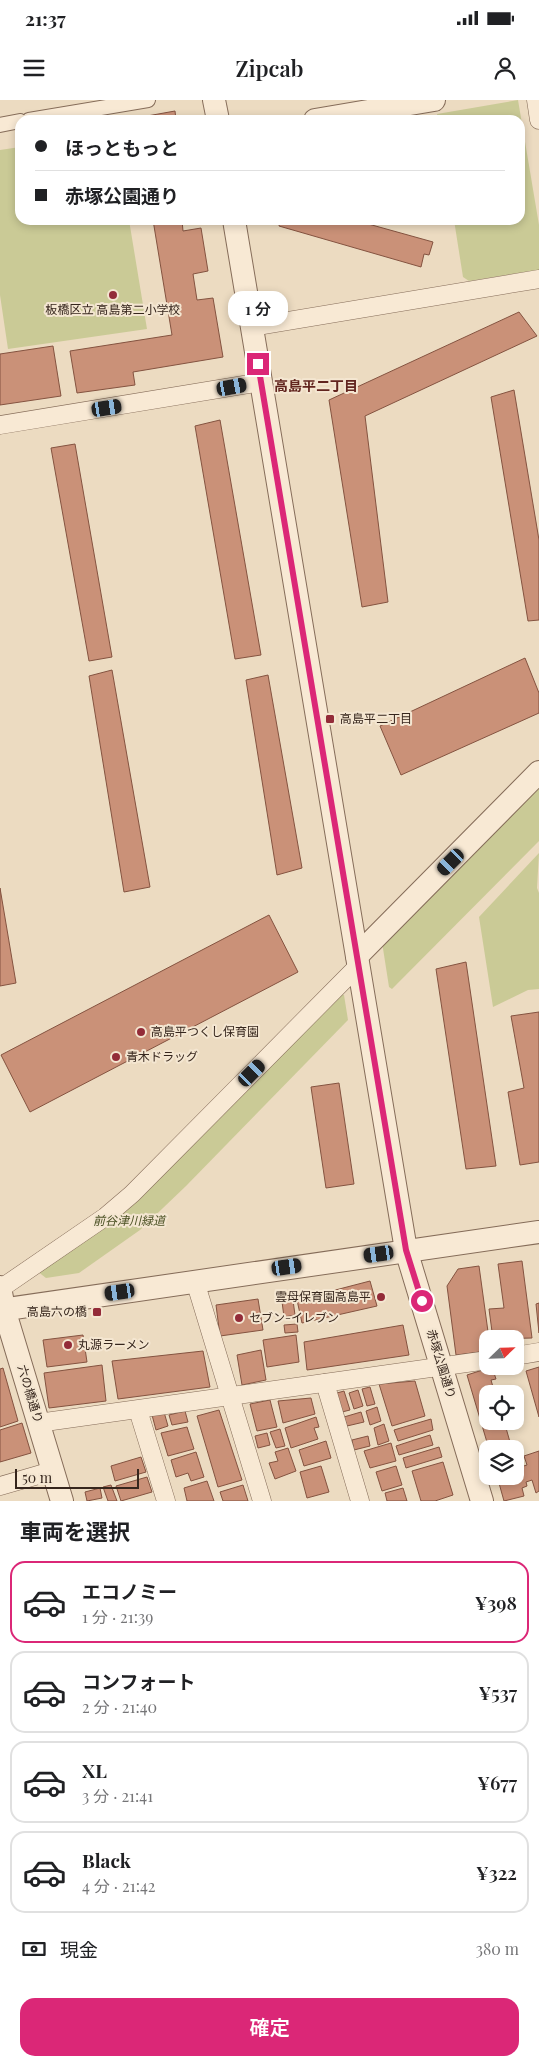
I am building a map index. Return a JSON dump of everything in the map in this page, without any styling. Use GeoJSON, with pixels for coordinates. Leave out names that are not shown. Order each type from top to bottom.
{"type":"FeatureCollection","features":[{"type":"Feature","properties":{"kind":"street"},"geometry":{"type":"LineString","coordinates":[[59,115],[148,100]]}},
{"type":"Feature","properties":{"kind":"street"},"geometry":{"type":"LineString","coordinates":[[214,100],[217,115]]}},
{"type":"Feature","properties":{"kind":"street"},"geometry":{"type":"LineString","coordinates":[[345,115],[434,100]]}},
{"type":"Feature","properties":{"kind":"street"},"geometry":{"type":"LineString","coordinates":[[536,100],[539,120]]}},
{"type":"Feature","properties":{"kind":"street"},"geometry":{"type":"LineString","coordinates":[[0,125],[15,123]]}},
{"type":"Feature","properties":{"kind":"street","name":"赤塚公園通り"},"geometry":{"type":"LineString","coordinates":[[235,225],[406,1250],[442,1366],[476,1500]]}},
{"type":"Feature","properties":{"kind":"street"},"geometry":{"type":"LineString","coordinates":[[252,327],[539,279]]}},
{"type":"Feature","properties":{"kind":"street"},"geometry":{"type":"LineString","coordinates":[[0,425],[261,382]]}},
{"type":"Feature","properties":{"kind":"street"},"geometry":{"type":"LineString","coordinates":[[1,1299],[132,1194],[539,772]]}},
{"type":"Feature","properties":{"kind":"street"},"geometry":{"type":"LineString","coordinates":[[1,1299],[195,1281],[539,1232]]}},
{"type":"Feature","properties":{"kind":"street"},"geometry":{"type":"LineString","coordinates":[[195,1281],[262,1501]]}},
{"type":"Feature","properties":{"kind":"street","name":"六の橋通り"},"geometry":{"type":"LineString","coordinates":[[1,1299],[62,1501]]}},
{"type":"Feature","properties":{"kind":"street"},"geometry":{"type":"LineString","coordinates":[[524,1354],[539,1352]]}},
{"type":"Feature","properties":{"kind":"street"},"geometry":{"type":"LineString","coordinates":[[38,1422],[138,1410],[479,1361]]}},
{"type":"Feature","properties":{"kind":"street"},"geometry":{"type":"LineString","coordinates":[[324,1383],[360,1501]]}},
{"type":"Feature","properties":{"kind":"street"},"geometry":{"type":"LineString","coordinates":[[138,1410],[166,1501]]}},
{"type":"Feature","properties":{"kind":"street"},"geometry":{"type":"LineString","coordinates":[[0,1486],[52,1471]]}},
{"type":"Feature","properties":{"kind":"green space"},"geometry":{"type":"Polygon","coordinates":[[[518,100],[521,115],[437,115],[518,100]]]}},
{"type":"Feature","properties":{"kind":"green space"},"geometry":{"type":"Polygon","coordinates":[[[525,142],[539,225],[539,270],[469,281],[463,277],[455,225],[525,225],[525,142]]]}},
{"type":"Feature","properties":{"kind":"green space"},"geometry":{"type":"Polygon","coordinates":[[[15,148],[15,225],[130,225],[147,329],[8,349],[0,295],[0,150],[15,148]]]}},
{"type":"Feature","properties":{"kind":"green space"},"geometry":{"type":"Polygon","coordinates":[[[539,783],[539,841],[392,989],[389,987],[382,942],[539,783]]]}},
{"type":"Feature","properties":{"kind":"green space"},"geometry":{"type":"Polygon","coordinates":[[[539,853],[537,888],[539,893],[539,989],[528,990],[493,1007],[479,917],[539,853]]]}},
{"type":"Feature","properties":{"kind":"green space","name":"前谷津川緑道"},"geometry":{"type":"Polygon","coordinates":[[[339,993],[344,995],[348,1020],[186,1186],[140,1230],[79,1273],[46,1278],[37,1271],[339,993]]]}},
{"type":"Feature","properties":{"kind":"building"},"geometry":{"type":"Polygon","coordinates":[[[175,111],[175,115],[153,115],[175,111]]]}},
{"type":"Feature","properties":{"kind":"building"},"geometry":{"type":"Polygon","coordinates":[[[154,225],[182,225],[183,231],[201,228],[208,271],[193,274],[197,300],[213,298],[223,357],[133,372],[135,385],[77,393],[70,351],[172,335],[154,225]]]}},
{"type":"Feature","properties":{"kind":"building"},"geometry":{"type":"Polygon","coordinates":[[[372,225],[433,242],[429,255],[424,254],[421,267],[279,226],[372,225]]]}},
{"type":"Feature","properties":{"kind":"building"},"geometry":{"type":"Polygon","coordinates":[[[519,312],[537,336],[365,416],[388,602],[362,607],[329,400],[519,312]]]}},
{"type":"Feature","properties":{"kind":"building"},"geometry":{"type":"Polygon","coordinates":[[[53,346],[61,396],[0,405],[0,354],[53,346]]]}},
{"type":"Feature","properties":{"kind":"building"},"geometry":{"type":"Polygon","coordinates":[[[514,390],[539,540],[539,620],[528,621],[491,397],[514,390]]]}},
{"type":"Feature","properties":{"kind":"building"},"geometry":{"type":"Polygon","coordinates":[[[220,420],[261,655],[235,659],[195,426],[220,420]]]}},
{"type":"Feature","properties":{"kind":"building"},"geometry":{"type":"Polygon","coordinates":[[[75,444],[112,657],[89,661],[51,448],[75,444]]]}},
{"type":"Feature","properties":{"kind":"building"},"geometry":{"type":"Polygon","coordinates":[[[525,658],[539,693],[539,713],[401,775],[380,726],[525,658]]]}},
{"type":"Feature","properties":{"kind":"building"},"geometry":{"type":"Polygon","coordinates":[[[112,670],[150,887],[124,892],[89,676],[112,670]]]}},
{"type":"Feature","properties":{"kind":"building"},"geometry":{"type":"Polygon","coordinates":[[[268,675],[302,868],[277,875],[246,680],[268,675]]]}},
{"type":"Feature","properties":{"kind":"building"},"geometry":{"type":"Polygon","coordinates":[[[0,888],[16,983],[0,986],[0,888]]]}},
{"type":"Feature","properties":{"kind":"building"},"geometry":{"type":"Polygon","coordinates":[[[269,915],[298,972],[30,1112],[1,1055],[269,915]]]}},
{"type":"Feature","properties":{"kind":"building"},"geometry":{"type":"Polygon","coordinates":[[[466,962],[496,1166],[466,1169],[436,969],[466,962]]]}},
{"type":"Feature","properties":{"kind":"building"},"geometry":{"type":"Polygon","coordinates":[[[539,1012],[539,1162],[520,1165],[508,1092],[524,1088],[511,1016],[539,1012]]]}},
{"type":"Feature","properties":{"kind":"building"},"geometry":{"type":"Polygon","coordinates":[[[339,1083],[354,1184],[326,1188],[311,1087],[339,1083]]]}},
{"type":"Feature","properties":{"kind":"building"},"geometry":{"type":"Polygon","coordinates":[[[522,1261],[532,1338],[524,1338],[524,1330],[492,1330],[489,1309],[504,1308],[498,1264],[522,1261]]]}},
{"type":"Feature","properties":{"kind":"building"},"geometry":{"type":"Polygon","coordinates":[[[479,1266],[488,1330],[479,1330],[479,1352],[456,1355],[447,1286],[458,1269],[479,1266]]]}},
{"type":"Feature","properties":{"kind":"building"},"geometry":{"type":"Polygon","coordinates":[[[370,1281],[377,1306],[302,1323],[297,1300],[370,1281]]]}},
{"type":"Feature","properties":{"kind":"building"},"geometry":{"type":"Polygon","coordinates":[[[292,1293],[295,1315],[284,1317],[281,1294],[292,1293]]]}},
{"type":"Feature","properties":{"kind":"building"},"geometry":{"type":"Polygon","coordinates":[[[258,1299],[263,1330],[220,1336],[216,1305],[258,1299]]]}},
{"type":"Feature","properties":{"kind":"building"},"geometry":{"type":"Polygon","coordinates":[[[539,1303],[539,1333],[536,1304],[539,1303]]]}},
{"type":"Feature","properties":{"kind":"building"},"geometry":{"type":"Polygon","coordinates":[[[297,1324],[298,1332],[285,1333],[284,1325],[297,1324]]]}},
{"type":"Feature","properties":{"kind":"building"},"geometry":{"type":"Polygon","coordinates":[[[403,1325],[409,1355],[307,1370],[304,1342],[403,1325]]]}},
{"type":"Feature","properties":{"kind":"building"},"geometry":{"type":"Polygon","coordinates":[[[83,1335],[87,1362],[47,1367],[43,1340],[83,1335]]]}},
{"type":"Feature","properties":{"kind":"building"},"geometry":{"type":"Polygon","coordinates":[[[296,1335],[299,1362],[267,1367],[263,1340],[296,1335]]]}},
{"type":"Feature","properties":{"kind":"building"},"geometry":{"type":"Polygon","coordinates":[[[261,1350],[266,1380],[242,1385],[237,1355],[261,1350]]]}},
{"type":"Feature","properties":{"kind":"building"},"geometry":{"type":"Polygon","coordinates":[[[203,1351],[210,1387],[118,1399],[112,1361],[203,1351]]]}},
{"type":"Feature","properties":{"kind":"building"},"geometry":{"type":"Polygon","coordinates":[[[102,1365],[106,1401],[49,1408],[44,1373],[102,1365]]]}},
{"type":"Feature","properties":{"kind":"building"},"geometry":{"type":"Polygon","coordinates":[[[539,1367],[539,1417],[526,1371],[539,1367]]]}},
{"type":"Feature","properties":{"kind":"building"},"geometry":{"type":"Polygon","coordinates":[[[3,1368],[18,1421],[0,1427],[0,1369],[3,1368]]]}},
{"type":"Feature","properties":{"kind":"building"},"geometry":{"type":"Polygon","coordinates":[[[479,1371],[479,1375],[495,1375],[496,1379],[491,1380],[492,1385],[479,1385],[479,1415],[467,1375],[479,1371]]]}},
{"type":"Feature","properties":{"kind":"building"},"geometry":{"type":"Polygon","coordinates":[[[415,1381],[425,1416],[392,1426],[379,1384],[415,1381]]]}},
{"type":"Feature","properties":{"kind":"building"},"geometry":{"type":"Polygon","coordinates":[[[370,1387],[375,1404],[367,1406],[362,1389],[370,1387]]]}},
{"type":"Feature","properties":{"kind":"building"},"geometry":{"type":"Polygon","coordinates":[[[358,1390],[363,1406],[354,1409],[349,1393],[358,1390]]]}},
{"type":"Feature","properties":{"kind":"building"},"geometry":{"type":"Polygon","coordinates":[[[344,1391],[350,1410],[342,1412],[337,1393],[344,1391]]]}},
{"type":"Feature","properties":{"kind":"building"},"geometry":{"type":"Polygon","coordinates":[[[311,1398],[315,1414],[283,1423],[278,1401],[311,1398]]]}},
{"type":"Feature","properties":{"kind":"building"},"geometry":{"type":"Polygon","coordinates":[[[270,1400],[277,1427],[257,1431],[250,1404],[270,1400]]]}},
{"type":"Feature","properties":{"kind":"building"},"geometry":{"type":"Polygon","coordinates":[[[377,1407],[381,1421],[370,1425],[366,1411],[377,1407]]]}},
{"type":"Feature","properties":{"kind":"building"},"geometry":{"type":"Polygon","coordinates":[[[219,1410],[242,1480],[218,1487],[197,1416],[219,1410]]]}},
{"type":"Feature","properties":{"kind":"building"},"geometry":{"type":"Polygon","coordinates":[[[185,1411],[188,1422],[172,1425],[169,1415],[185,1411]]]}},
{"type":"Feature","properties":{"kind":"building"},"geometry":{"type":"Polygon","coordinates":[[[164,1412],[168,1426],[156,1430],[152,1415],[164,1412]]]}},
{"type":"Feature","properties":{"kind":"building"},"geometry":{"type":"Polygon","coordinates":[[[361,1412],[364,1422],[347,1426],[344,1417],[361,1412]]]}},
{"type":"Feature","properties":{"kind":"building"},"geometry":{"type":"Polygon","coordinates":[[[316,1417],[319,1427],[314,1428],[318,1439],[291,1448],[285,1428],[316,1417]]]}},
{"type":"Feature","properties":{"kind":"building"},"geometry":{"type":"Polygon","coordinates":[[[431,1419],[433,1430],[398,1441],[394,1430],[431,1419]]]}},
{"type":"Feature","properties":{"kind":"building"},"geometry":{"type":"Polygon","coordinates":[[[22,1423],[31,1453],[0,1462],[0,1430],[22,1423]]]}},
{"type":"Feature","properties":{"kind":"building"},"geometry":{"type":"Polygon","coordinates":[[[384,1424],[389,1441],[378,1445],[374,1428],[384,1424]]]}},
{"type":"Feature","properties":{"kind":"building"},"geometry":{"type":"Polygon","coordinates":[[[187,1427],[194,1449],[168,1456],[161,1433],[187,1427]]]}},
{"type":"Feature","properties":{"kind":"building"},"geometry":{"type":"Polygon","coordinates":[[[280,1429],[285,1446],[276,1448],[270,1432],[280,1429]]]}},
{"type":"Feature","properties":{"kind":"building"},"geometry":{"type":"Polygon","coordinates":[[[483,1430],[507,1430],[509,1440],[486,1440],[483,1430]]]}},
{"type":"Feature","properties":{"kind":"building"},"geometry":{"type":"Polygon","coordinates":[[[267,1433],[270,1445],[258,1448],[255,1436],[267,1433]]]}},
{"type":"Feature","properties":{"kind":"building"},"geometry":{"type":"Polygon","coordinates":[[[430,1435],[433,1445],[399,1455],[396,1446],[430,1435]]]}},
{"type":"Feature","properties":{"kind":"building"},"geometry":{"type":"Polygon","coordinates":[[[368,1436],[370,1446],[354,1450],[352,1440],[368,1436]]]}},
{"type":"Feature","properties":{"kind":"building"},"geometry":{"type":"Polygon","coordinates":[[[326,1441],[331,1458],[304,1466],[299,1450],[326,1441]]]}},
{"type":"Feature","properties":{"kind":"building"},"geometry":{"type":"Polygon","coordinates":[[[391,1443],[396,1461],[370,1468],[364,1451],[391,1443]]]}},
{"type":"Feature","properties":{"kind":"building"},"geometry":{"type":"Polygon","coordinates":[[[439,1447],[442,1457],[406,1468],[403,1458],[439,1447]]]}},
{"type":"Feature","properties":{"kind":"building"},"geometry":{"type":"Polygon","coordinates":[[[288,1448],[296,1471],[275,1479],[269,1463],[278,1461],[275,1452],[288,1448]]]}},
{"type":"Feature","properties":{"kind":"building"},"geometry":{"type":"Polygon","coordinates":[[[539,1451],[539,1491],[536,1493],[532,1480],[526,1482],[527,1486],[522,1488],[524,1496],[504,1501],[500,1485],[524,1485],[524,1466],[527,1465],[524,1456],[539,1451]]]}},
{"type":"Feature","properties":{"kind":"building"},"geometry":{"type":"Polygon","coordinates":[[[196,1452],[204,1477],[191,1481],[188,1473],[176,1477],[171,1460],[196,1452]]]}},
{"type":"Feature","properties":{"kind":"building"},"geometry":{"type":"Polygon","coordinates":[[[141,1457],[146,1472],[115,1481],[111,1466],[141,1457]]]}},
{"type":"Feature","properties":{"kind":"building"},"geometry":{"type":"Polygon","coordinates":[[[443,1462],[453,1495],[435,1501],[421,1501],[412,1471],[443,1462]]]}},
{"type":"Feature","properties":{"kind":"building"},"geometry":{"type":"Polygon","coordinates":[[[321,1466],[329,1492],[307,1498],[300,1472],[321,1466]]]}},
{"type":"Feature","properties":{"kind":"building"},"geometry":{"type":"Polygon","coordinates":[[[396,1466],[402,1485],[382,1491],[376,1472],[396,1466]]]}},
{"type":"Feature","properties":{"kind":"building"},"geometry":{"type":"Polygon","coordinates":[[[147,1477],[152,1492],[121,1501],[116,1486],[147,1477]]]}},
{"type":"Feature","properties":{"kind":"building"},"geometry":{"type":"Polygon","coordinates":[[[207,1481],[214,1501],[187,1501],[184,1488],[207,1481]]]}},
{"type":"Feature","properties":{"kind":"building"},"geometry":{"type":"Polygon","coordinates":[[[111,1485],[117,1501],[108,1501],[103,1487],[111,1485]]]}},
{"type":"Feature","properties":{"kind":"building"},"geometry":{"type":"Polygon","coordinates":[[[243,1485],[248,1501],[223,1501],[220,1492],[243,1485]]]}},
{"type":"Feature","properties":{"kind":"building"},"geometry":{"type":"Polygon","coordinates":[[[100,1488],[102,1498],[87,1501],[85,1492],[100,1488]]]}},
{"type":"Feature","properties":{"kind":"building"},"geometry":{"type":"Polygon","coordinates":[[[403,1488],[407,1501],[387,1501],[385,1493],[403,1488]]]}},
{"type":"Feature","properties":{"kind":"place","name":"板橋区立 高島第二小学校"},"geometry":{"type":"Point","coordinates":[113,295]}},
{"type":"Feature","properties":{"kind":"place","name":"高島平二丁目"},"geometry":{"type":"Point","coordinates":[330,719]}},
{"type":"Feature","properties":{"kind":"place","name":"高島平つくし保育園"},"geometry":{"type":"Point","coordinates":[141,1032]}},
{"type":"Feature","properties":{"kind":"place","name":"青木ドラッグ"},"geometry":{"type":"Point","coordinates":[116,1057]}},
{"type":"Feature","properties":{"kind":"place","name":"雲母保育園高島平"},"geometry":{"type":"Point","coordinates":[381,1297]}},
{"type":"Feature","properties":{"kind":"place","name":"高島六の橋"},"geometry":{"type":"Point","coordinates":[97,1312]}},
{"type":"Feature","properties":{"kind":"place","name":"セブン-イレブン"},"geometry":{"type":"Point","coordinates":[239,1318]}},
{"type":"Feature","properties":{"kind":"place","name":"丸源ラーメン"},"geometry":{"type":"Point","coordinates":[68,1345]}},
{"type":"Feature","properties":{"kind":"district","name":"高島平二丁目"},"geometry":{"type":"Point","coordinates":[316,386]}},
{"type":"Feature","properties":{"kind":"route"},"geometry":{"type":"LineString","coordinates":[[258,364],[406,1250],[422,1301]]}}]}
